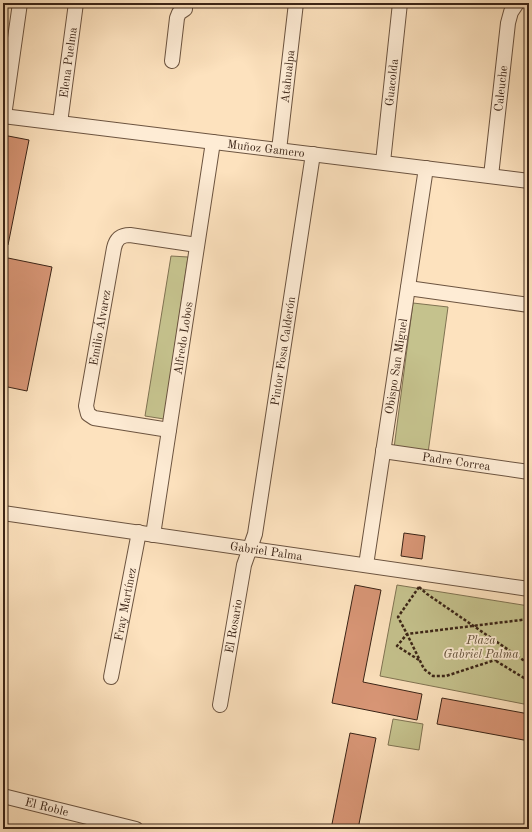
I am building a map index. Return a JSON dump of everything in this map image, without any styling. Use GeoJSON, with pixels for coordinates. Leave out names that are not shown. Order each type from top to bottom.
{"type":"FeatureCollection","features":[{"type":"Feature","properties":{"kind":"street"},"geometry":{"type":"LineString","coordinates":[[4,116],[20,3]]}},
{"type":"Feature","properties":{"kind":"street","name":"Elena Puelma"},"geometry":{"type":"LineString","coordinates":[[60,123],[76,3]]}},
{"type":"Feature","properties":{"kind":"street"},"geometry":{"type":"LineString","coordinates":[[172,61],[177,18],[179,13],[184,9],[186,3]]}},
{"type":"Feature","properties":{"kind":"street","name":"Atahualpa"},"geometry":{"type":"LineString","coordinates":[[279,150],[296,3]]}},
{"type":"Feature","properties":{"kind":"street","name":"Guacolda"},"geometry":{"type":"LineString","coordinates":[[383,162],[400,3]]}},
{"type":"Feature","properties":{"kind":"street","name":"Caleuche"},"geometry":{"type":"LineString","coordinates":[[491,176],[508,23],[511,12],[517,3]]}},
{"type":"Feature","properties":{"kind":"street","name":"Muñoz Gamero"},"geometry":{"type":"LineString","coordinates":[[4,116],[529,181]]}},
{"type":"Feature","properties":{"kind":"street","name":"Alfredo Lobos"},"geometry":{"type":"LineString","coordinates":[[146,534],[169,430],[213,142]]}},
{"type":"Feature","properties":{"kind":"street","name":"Pintor Fosa Calderón"},"geometry":{"type":"LineString","coordinates":[[250,548],[255,534],[313,154]]}},
{"type":"Feature","properties":{"kind":"street","name":"Obispo San Miguel"},"geometry":{"type":"LineString","coordinates":[[366,565],[426,168]]}},
{"type":"Feature","properties":{"kind":"street","name":"Emilio Álvarez"},"geometry":{"type":"LineString","coordinates":[[169,430],[94,418],[88,414],[86,406],[116,240],[122,236],[130,235],[197,245]]}},
{"type":"Feature","properties":{"kind":"street"},"geometry":{"type":"LineString","coordinates":[[408,288],[529,304]]}},
{"type":"Feature","properties":{"kind":"street","name":"Padre Correa"},"geometry":{"type":"LineString","coordinates":[[383,451],[529,472]]}},
{"type":"Feature","properties":{"kind":"street","name":"Gabriel Palma"},"geometry":{"type":"LineString","coordinates":[[3,512],[529,589]]}},
{"type":"Feature","properties":{"kind":"street","name":"Fray Martínez"},"geometry":{"type":"LineString","coordinates":[[111,677],[146,534]]}},
{"type":"Feature","properties":{"kind":"street","name":"El Rosario"},"geometry":{"type":"LineString","coordinates":[[220,704],[244,565],[250,548]]}},
{"type":"Feature","properties":{"kind":"street","name":"El Roble"},"geometry":{"type":"LineString","coordinates":[[3,796],[136,829]]}},
{"type":"Feature","properties":{"kind":"path"},"geometry":{"type":"LineString","coordinates":[[406,571],[427,594],[529,664]]}},
{"type":"Feature","properties":{"kind":"path"},"geometry":{"type":"LineString","coordinates":[[419,586],[398,617],[408,634],[424,669],[433,676],[446,676],[512,653]]}},
{"type":"Feature","properties":{"kind":"path"},"geometry":{"type":"LineString","coordinates":[[420,660],[397,646],[408,634],[529,619]]}},
{"type":"Feature","properties":{"kind":"path"},"geometry":{"type":"LineString","coordinates":[[495,660],[529,681]]}},
{"type":"Feature","properties":{"kind":"green space"},"geometry":{"type":"Polygon","coordinates":[[[171,256],[188,257],[164,419],[145,416],[171,256]]]}},
{"type":"Feature","properties":{"kind":"green space"},"geometry":{"type":"Polygon","coordinates":[[[413,303],[448,307],[428,453],[394,448],[413,303]]]}},
{"type":"Feature","properties":{"kind":"green space","name":"Plaza Gabriel Palma"},"geometry":{"type":"Polygon","coordinates":[[[397,585],[529,606],[529,705],[380,676],[397,585]]]}},
{"type":"Feature","properties":{"kind":"green space"},"geometry":{"type":"Polygon","coordinates":[[[393,719],[423,724],[419,750],[388,745],[393,719]]]}},
{"type":"Feature","properties":{"kind":"building"},"geometry":{"type":"Polygon","coordinates":[[[3,135],[29,140],[8,245],[3,244],[3,135]]]}},
{"type":"Feature","properties":{"kind":"building"},"geometry":{"type":"Polygon","coordinates":[[[3,257],[52,267],[27,391],[3,386],[3,257]]]}},
{"type":"Feature","properties":{"kind":"building"},"geometry":{"type":"Polygon","coordinates":[[[404,533],[425,536],[422,559],[401,556],[404,533]]]}},
{"type":"Feature","properties":{"kind":"building"},"geometry":{"type":"Polygon","coordinates":[[[355,585],[381,590],[363,682],[422,694],[417,720],[332,703],[355,585]]]}},
{"type":"Feature","properties":{"kind":"building"},"geometry":{"type":"Polygon","coordinates":[[[442,698],[529,714],[529,741],[437,724],[442,698]]]}},
{"type":"Feature","properties":{"kind":"building"},"geometry":{"type":"Polygon","coordinates":[[[350,733],[376,738],[358,829],[331,829],[350,733]]]}}]}
